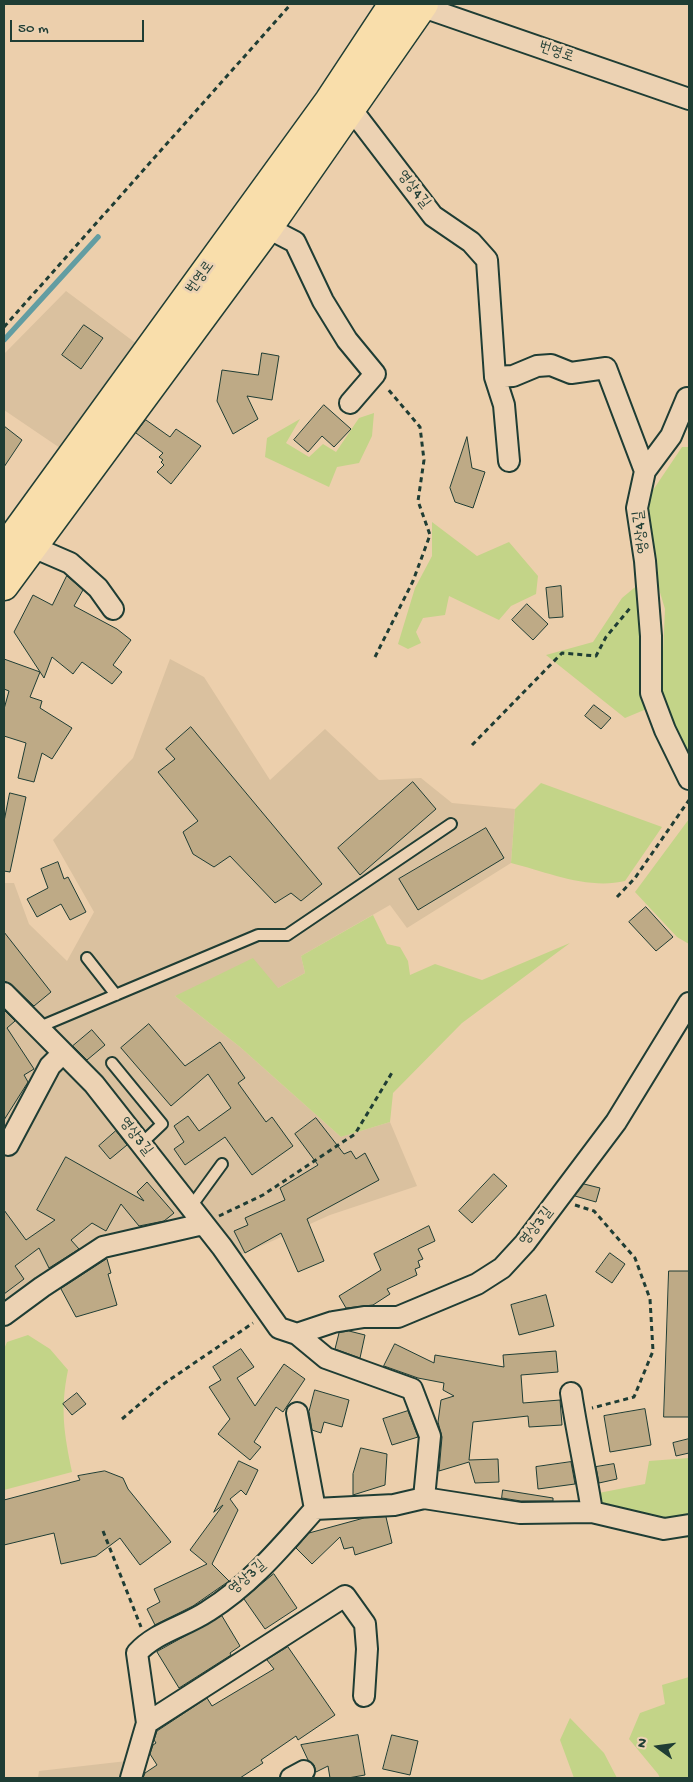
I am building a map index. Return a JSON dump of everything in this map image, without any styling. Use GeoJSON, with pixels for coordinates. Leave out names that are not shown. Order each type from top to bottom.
{"type":"FeatureCollection","features":[{"type":"Feature","properties":{"kind":"main road","name":"번영로"},"geometry":{"type":"LineString","coordinates":[[4,549],[329,101],[393,4]]}},
{"type":"Feature","properties":{"kind":"main road","name":"번영로"},"geometry":{"type":"LineString","coordinates":[[4,586],[268,228],[424,5]]}},
{"type":"Feature","properties":{"kind":"street","name":"번영로"},"geometry":{"type":"LineString","coordinates":[[424,5],[689,99]]}},
{"type":"Feature","properties":{"kind":"street","name":"영상4길"},"geometry":{"type":"LineString","coordinates":[[352,110],[433,216],[471,242],[487,260],[495,377],[504,405],[509,461]]}},
{"type":"Feature","properties":{"kind":"street"},"geometry":{"type":"LineString","coordinates":[[268,228],[295,242],[323,301],[346,340],[375,374],[350,403]]}},
{"type":"Feature","properties":{"kind":"street"},"geometry":{"type":"LineString","coordinates":[[495,377],[512,376],[537,366],[551,365],[571,373],[606,368],[644,471]]}},
{"type":"Feature","properties":{"kind":"street"},"geometry":{"type":"LineString","coordinates":[[644,471],[671,436],[687,398]]}},
{"type":"Feature","properties":{"kind":"street","name":"영상4길"},"geometry":{"type":"LineString","coordinates":[[644,471],[637,508],[651,636],[652,693],[665,730],[689,779]]}},
{"type":"Feature","properties":{"kind":"street"},"geometry":{"type":"LineString","coordinates":[[33,547],[70,563],[98,588],[113,609]]}},
{"type":"Feature","properties":{"kind":"street","name":"영상3길"},"geometry":{"type":"LineString","coordinates":[[4,993],[62,1054],[94,1084],[203,1224],[279,1328],[298,1334],[326,1358],[412,1390],[430,1436],[424,1498]]}},
{"type":"Feature","properties":{"kind":"street","name":"영상3길"},"geometry":{"type":"LineString","coordinates":[[298,1334],[333,1322],[364,1317],[398,1317],[477,1284],[502,1268],[525,1243],[616,1122],[689,1003]]}},
{"type":"Feature","properties":{"kind":"street"},"geometry":{"type":"LineString","coordinates":[[5,1146],[50,1066],[62,1054]]}},
{"type":"Feature","properties":{"kind":"street"},"geometry":{"type":"LineString","coordinates":[[4,1315],[42,1287],[103,1247],[203,1224]]}},
{"type":"Feature","properties":{"kind":"street"},"geometry":{"type":"LineString","coordinates":[[572,1402],[592,1512]]}},
{"type":"Feature","properties":{"kind":"street"},"geometry":{"type":"LineString","coordinates":[[297,1413],[315,1509],[394,1505],[424,1498],[520,1513],[592,1512],[664,1529],[689,1526]]}},
{"type":"Feature","properties":{"kind":"street","name":"영상3길"},"geometry":{"type":"LineString","coordinates":[[147,1641],[208,1612],[257,1574],[315,1509]]}},
{"type":"Feature","properties":{"kind":"street"},"geometry":{"type":"LineString","coordinates":[[147,1723],[345,1596],[365,1624],[367,1650],[364,1696]]}},
{"type":"Feature","properties":{"kind":"street"},"geometry":{"type":"LineString","coordinates":[[131,1778],[147,1723],[137,1654],[147,1641]]}},
{"type":"Feature","properties":{"kind":"lane"},"geometry":{"type":"LineString","coordinates":[[37,1028],[258,935],[287,934],[451,824]]}},
{"type":"Feature","properties":{"kind":"lane"},"geometry":{"type":"LineString","coordinates":[[87,958],[116,995]]}},
{"type":"Feature","properties":{"kind":"lane"},"geometry":{"type":"LineString","coordinates":[[112,1063],[162,1124],[141,1144]]}},
{"type":"Feature","properties":{"kind":"lane"},"geometry":{"type":"LineString","coordinates":[[190,1208],[222,1164]]}},
{"type":"Feature","properties":{"kind":"path"},"geometry":{"type":"LineString","coordinates":[[4,327],[290,4]]}},
{"type":"Feature","properties":{"kind":"path"},"geometry":{"type":"LineString","coordinates":[[374,657],[413,581],[430,535],[418,501],[424,460],[420,428],[375,374]]}},
{"type":"Feature","properties":{"kind":"path"},"geometry":{"type":"LineString","coordinates":[[472,745],[562,653],[596,656],[606,637],[647,588]]}},
{"type":"Feature","properties":{"kind":"path"},"geometry":{"type":"LineString","coordinates":[[617,897],[635,878],[689,800]]}},
{"type":"Feature","properties":{"kind":"path"},"geometry":{"type":"LineString","coordinates":[[203,1224],[263,1195],[354,1134],[393,1071]]}},
{"type":"Feature","properties":{"kind":"path"},"geometry":{"type":"LineString","coordinates":[[558,1200],[594,1211],[635,1258],[650,1299],[653,1351],[634,1397],[599,1407],[572,1402]]}},
{"type":"Feature","properties":{"kind":"path"},"geometry":{"type":"LineString","coordinates":[[122,1419],[192,1364],[269,1313]]}},
{"type":"Feature","properties":{"kind":"path"},"geometry":{"type":"LineString","coordinates":[[103,1531],[147,1641]]}},
{"type":"Feature","properties":{"kind":"shaded area"},"geometry":{"type":"Polygon","coordinates":[[[66,291],[137,344],[60,448],[4,410],[4,354],[66,291]]]}},
{"type":"Feature","properties":{"kind":"shaded area"},"geometry":{"type":"Polygon","coordinates":[[[170,659],[204,677],[270,780],[325,729],[379,780],[421,778],[452,803],[515,809],[511,863],[407,928],[390,905],[301,956],[305,973],[278,988],[175,996],[240,1047],[341,1137],[390,1122],[417,1186],[330,1215],[239,1256],[219,1226],[127,1233],[4,1306],[4,883],[14,883],[29,924],[67,961],[94,912],[53,840],[133,758],[170,659]]]}},
{"type":"Feature","properties":{"kind":"shaded area"},"geometry":{"type":"Polygon","coordinates":[[[127,1761],[126,1778],[38,1778],[39,1771],[127,1761]]]}},
{"type":"Feature","properties":{"kind":"green space"},"geometry":{"type":"Polygon","coordinates":[[[374,413],[372,436],[359,463],[337,467],[329,487],[265,457],[267,438],[300,419],[286,443],[309,457],[323,444],[336,452],[359,418],[374,413]]]}},
{"type":"Feature","properties":{"kind":"green space"},"geometry":{"type":"Polygon","coordinates":[[[682,447],[689,447],[689,769],[661,696],[665,609],[658,586],[657,558],[651,543],[647,499],[682,447]]]}},
{"type":"Feature","properties":{"kind":"green space"},"geometry":{"type":"Polygon","coordinates":[[[432,522],[477,556],[509,542],[538,576],[536,594],[511,606],[499,620],[449,596],[445,615],[423,618],[416,632],[421,643],[408,649],[398,644],[415,588],[432,556],[432,522]]]}},
{"type":"Feature","properties":{"kind":"green space"},"geometry":{"type":"Polygon","coordinates":[[[640,583],[649,708],[625,718],[546,655],[593,642],[622,598],[640,583]]]}},
{"type":"Feature","properties":{"kind":"green space"},"geometry":{"type":"Polygon","coordinates":[[[541,783],[662,827],[625,881],[611,883],[582,882],[511,863],[515,809],[541,783]]]}},
{"type":"Feature","properties":{"kind":"green space"},"geometry":{"type":"Polygon","coordinates":[[[689,819],[689,944],[677,937],[635,892],[689,819]]]}},
{"type":"Feature","properties":{"kind":"green space"},"geometry":{"type":"Polygon","coordinates":[[[373,915],[387,944],[400,947],[408,961],[410,975],[435,964],[482,980],[570,943],[462,1023],[393,1093],[390,1122],[341,1137],[240,1047],[175,996],[253,958],[278,988],[305,973],[301,956],[373,915]]]}},
{"type":"Feature","properties":{"kind":"green space"},"geometry":{"type":"Polygon","coordinates":[[[28,1335],[50,1349],[68,1370],[64,1397],[64,1421],[72,1472],[4,1490],[4,1349],[7,1342],[28,1335]]]}},
{"type":"Feature","properties":{"kind":"green space"},"geometry":{"type":"Polygon","coordinates":[[[689,1458],[689,1538],[594,1522],[583,1496],[645,1484],[649,1461],[689,1458]]]}},
{"type":"Feature","properties":{"kind":"green space"},"geometry":{"type":"Polygon","coordinates":[[[689,1677],[689,1778],[660,1778],[629,1739],[640,1713],[665,1704],[662,1685],[689,1677]]]}},
{"type":"Feature","properties":{"kind":"green space"},"geometry":{"type":"Polygon","coordinates":[[[570,1718],[604,1753],[617,1778],[574,1778],[560,1740],[570,1718]]]}},
{"type":"Feature","properties":{"kind":"building"},"geometry":{"type":"Polygon","coordinates":[[[84,325],[103,338],[81,369],[62,355],[84,325]]]}},
{"type":"Feature","properties":{"kind":"building"},"geometry":{"type":"Polygon","coordinates":[[[262,353],[279,356],[272,400],[247,396],[258,419],[233,434],[217,401],[222,370],[258,375],[262,353]]]}},
{"type":"Feature","properties":{"kind":"building"},"geometry":{"type":"Polygon","coordinates":[[[324,405],[351,429],[334,447],[322,436],[308,452],[294,440],[324,405]]]}},
{"type":"Feature","properties":{"kind":"building"},"geometry":{"type":"Polygon","coordinates":[[[146,420],[170,437],[176,429],[201,446],[171,484],[157,472],[164,465],[161,462],[163,460],[159,457],[163,453],[136,433],[146,420]]]}},
{"type":"Feature","properties":{"kind":"building"},"geometry":{"type":"Polygon","coordinates":[[[4,426],[22,440],[4,467],[4,426]]]}},
{"type":"Feature","properties":{"kind":"building"},"geometry":{"type":"Polygon","coordinates":[[[467,437],[472,468],[485,472],[473,508],[455,502],[450,488],[467,437]]]}},
{"type":"Feature","properties":{"kind":"building"},"geometry":{"type":"Polygon","coordinates":[[[67,576],[83,590],[74,606],[117,629],[131,640],[113,665],[122,672],[112,684],[82,662],[73,674],[52,657],[44,678],[14,632],[33,595],[52,605],[67,576]]]}},
{"type":"Feature","properties":{"kind":"building"},"geometry":{"type":"Polygon","coordinates":[[[561,586],[563,617],[549,618],[546,588],[561,586]]]}},
{"type":"Feature","properties":{"kind":"building"},"geometry":{"type":"Polygon","coordinates":[[[527,604],[548,624],[533,640],[512,620],[527,604]]]}},
{"type":"Feature","properties":{"kind":"building"},"geometry":{"type":"Polygon","coordinates":[[[4,659],[40,672],[30,697],[42,701],[40,708],[72,728],[52,759],[42,753],[34,782],[18,778],[26,743],[4,736],[4,709],[9,691],[4,689],[4,659]]]}},
{"type":"Feature","properties":{"kind":"building"},"geometry":{"type":"Polygon","coordinates":[[[594,705],[611,718],[601,729],[585,716],[594,705]]]}},
{"type":"Feature","properties":{"kind":"building"},"geometry":{"type":"Polygon","coordinates":[[[191,727],[322,884],[301,901],[291,893],[275,903],[230,856],[214,867],[193,854],[183,832],[198,821],[158,772],[175,759],[166,749],[191,727]]]}},
{"type":"Feature","properties":{"kind":"building"},"geometry":{"type":"Polygon","coordinates":[[[413,782],[436,809],[360,875],[338,848],[413,782]]]}},
{"type":"Feature","properties":{"kind":"building"},"geometry":{"type":"Polygon","coordinates":[[[10,793],[26,797],[10,872],[4,871],[4,822],[10,793]]]}},
{"type":"Feature","properties":{"kind":"building"},"geometry":{"type":"Polygon","coordinates":[[[486,828],[504,858],[418,910],[399,879],[486,828]]]}},
{"type":"Feature","properties":{"kind":"building"},"geometry":{"type":"Polygon","coordinates":[[[58,862],[64,879],[68,877],[86,912],[70,920],[61,904],[37,917],[27,899],[48,888],[41,869],[58,862]]]}},
{"type":"Feature","properties":{"kind":"building"},"geometry":{"type":"Polygon","coordinates":[[[646,907],[673,937],[656,951],[629,922],[646,907]]]}},
{"type":"Feature","properties":{"kind":"building"},"geometry":{"type":"Polygon","coordinates":[[[4,932],[51,992],[34,1006],[12,985],[4,981],[4,932]]]}},
{"type":"Feature","properties":{"kind":"building"},"geometry":{"type":"Polygon","coordinates":[[[4,1010],[15,1021],[7,1028],[34,1069],[24,1075],[28,1082],[4,1120],[4,1010]]]}},
{"type":"Feature","properties":{"kind":"building"},"geometry":{"type":"Polygon","coordinates":[[[149,1024],[185,1066],[220,1042],[245,1078],[238,1083],[266,1122],[272,1117],[293,1146],[252,1175],[225,1137],[185,1165],[174,1149],[184,1142],[174,1126],[188,1116],[199,1131],[231,1108],[208,1074],[171,1106],[121,1048],[149,1024]]]}},
{"type":"Feature","properties":{"kind":"building"},"geometry":{"type":"Polygon","coordinates":[[[92,1030],[105,1045],[87,1060],[73,1046],[92,1030]]]}},
{"type":"Feature","properties":{"kind":"building"},"geometry":{"type":"Polygon","coordinates":[[[316,1118],[344,1154],[351,1151],[356,1159],[365,1153],[379,1180],[307,1219],[324,1261],[298,1272],[281,1233],[245,1253],[234,1231],[248,1225],[245,1218],[285,1200],[280,1188],[318,1165],[295,1134],[316,1118]]]}},
{"type":"Feature","properties":{"kind":"building"},"geometry":{"type":"Polygon","coordinates":[[[116,1131],[127,1145],[110,1159],[99,1146],[116,1131]]]}},
{"type":"Feature","properties":{"kind":"building"},"geometry":{"type":"Polygon","coordinates":[[[66,1157],[144,1201],[137,1192],[147,1182],[174,1213],[164,1221],[139,1226],[121,1204],[106,1231],[92,1223],[71,1240],[79,1249],[49,1268],[39,1248],[15,1266],[24,1279],[4,1294],[4,1210],[26,1240],[55,1220],[37,1210],[66,1157]]]}},
{"type":"Feature","properties":{"kind":"building"},"geometry":{"type":"Polygon","coordinates":[[[494,1174],[507,1186],[472,1223],[459,1211],[494,1174]]]}},
{"type":"Feature","properties":{"kind":"building"},"geometry":{"type":"Polygon","coordinates":[[[584,1184],[600,1188],[596,1202],[575,1196],[584,1184]]]}},
{"type":"Feature","properties":{"kind":"building"},"geometry":{"type":"Polygon","coordinates":[[[429,1226],[435,1241],[418,1249],[423,1259],[418,1261],[420,1267],[415,1269],[417,1275],[387,1289],[390,1294],[373,1305],[346,1308],[339,1296],[381,1270],[374,1254],[429,1226]]]}},
{"type":"Feature","properties":{"kind":"building"},"geometry":{"type":"Polygon","coordinates":[[[610,1253],[625,1264],[612,1283],[596,1272],[610,1253]]]}},
{"type":"Feature","properties":{"kind":"building"},"geometry":{"type":"Polygon","coordinates":[[[107,1259],[111,1273],[108,1274],[117,1305],[76,1317],[61,1289],[107,1259]]]}},
{"type":"Feature","properties":{"kind":"building"},"geometry":{"type":"Polygon","coordinates":[[[669,1271],[689,1271],[689,1417],[664,1417],[669,1271]]]}},
{"type":"Feature","properties":{"kind":"building"},"geometry":{"type":"Polygon","coordinates":[[[546,1295],[554,1326],[519,1335],[511,1305],[546,1295]]]}},
{"type":"Feature","properties":{"kind":"building"},"geometry":{"type":"Polygon","coordinates":[[[349,1331],[365,1335],[360,1358],[335,1349],[339,1333],[349,1331]]]}},
{"type":"Feature","properties":{"kind":"building"},"geometry":{"type":"Polygon","coordinates":[[[395,1344],[434,1363],[435,1355],[504,1367],[503,1355],[556,1351],[558,1372],[521,1375],[523,1403],[560,1400],[562,1425],[529,1427],[528,1416],[473,1422],[469,1460],[498,1459],[499,1482],[475,1483],[469,1462],[439,1471],[442,1437],[438,1422],[441,1400],[454,1396],[443,1390],[444,1383],[418,1378],[384,1366],[395,1344]]]}},
{"type":"Feature","properties":{"kind":"building"},"geometry":{"type":"Polygon","coordinates":[[[241,1349],[254,1367],[237,1378],[255,1406],[284,1364],[305,1379],[283,1412],[276,1407],[254,1442],[261,1447],[250,1460],[218,1434],[230,1419],[209,1387],[221,1380],[213,1367],[241,1349]]]}},
{"type":"Feature","properties":{"kind":"building"},"geometry":{"type":"Polygon","coordinates":[[[315,1390],[349,1400],[342,1427],[324,1422],[321,1433],[312,1430],[309,1412],[315,1390]]]}},
{"type":"Feature","properties":{"kind":"building"},"geometry":{"type":"Polygon","coordinates":[[[77,1393],[86,1404],[72,1415],[63,1404],[77,1393]]]}},
{"type":"Feature","properties":{"kind":"building"},"geometry":{"type":"Polygon","coordinates":[[[645,1409],[651,1445],[610,1452],[604,1416],[645,1409]]]}},
{"type":"Feature","properties":{"kind":"building"},"geometry":{"type":"Polygon","coordinates":[[[408,1411],[418,1437],[392,1445],[383,1419],[408,1411]]]}},
{"type":"Feature","properties":{"kind":"building"},"geometry":{"type":"Polygon","coordinates":[[[689,1439],[689,1453],[676,1456],[673,1443],[689,1439]]]}},
{"type":"Feature","properties":{"kind":"building"},"geometry":{"type":"Polygon","coordinates":[[[361,1448],[387,1454],[385,1485],[353,1495],[353,1474],[361,1448]]]}},
{"type":"Feature","properties":{"kind":"building"},"geometry":{"type":"Polygon","coordinates":[[[239,1461],[258,1470],[246,1495],[241,1490],[230,1499],[238,1510],[212,1564],[229,1581],[193,1606],[155,1625],[147,1609],[160,1602],[154,1589],[207,1564],[190,1550],[223,1505],[214,1512],[239,1461]]]}},
{"type":"Feature","properties":{"kind":"building"},"geometry":{"type":"Polygon","coordinates":[[[571,1462],[575,1484],[538,1489],[536,1467],[571,1462]]]}},
{"type":"Feature","properties":{"kind":"building"},"geometry":{"type":"Polygon","coordinates":[[[614,1464],[617,1479],[599,1483],[596,1467],[614,1464]]]}},
{"type":"Feature","properties":{"kind":"building"},"geometry":{"type":"Polygon","coordinates":[[[105,1471],[123,1478],[128,1489],[171,1542],[140,1565],[120,1538],[96,1556],[61,1564],[54,1533],[4,1545],[4,1500],[80,1480],[78,1476],[105,1471]]]}},
{"type":"Feature","properties":{"kind":"building"},"geometry":{"type":"Polygon","coordinates":[[[503,1490],[553,1498],[553,1501],[521,1501],[502,1498],[503,1490]]]}},
{"type":"Feature","properties":{"kind":"building"},"geometry":{"type":"Polygon","coordinates":[[[386,1517],[392,1543],[355,1555],[353,1547],[344,1549],[340,1537],[312,1564],[296,1548],[309,1533],[364,1518],[386,1517]]]}},
{"type":"Feature","properties":{"kind":"building"},"geometry":{"type":"Polygon","coordinates":[[[274,1574],[297,1608],[265,1629],[244,1599],[274,1574]]]}},
{"type":"Feature","properties":{"kind":"building"},"geometry":{"type":"Polygon","coordinates":[[[222,1616],[240,1646],[230,1653],[231,1655],[179,1688],[157,1652],[222,1616]]]}},
{"type":"Feature","properties":{"kind":"building"},"geometry":{"type":"Polygon","coordinates":[[[288,1647],[335,1715],[298,1740],[296,1736],[261,1760],[263,1763],[240,1778],[143,1778],[145,1773],[157,1765],[150,1754],[153,1745],[156,1743],[154,1740],[157,1731],[207,1698],[212,1706],[274,1669],[267,1660],[288,1647]]]}},
{"type":"Feature","properties":{"kind":"building"},"geometry":{"type":"Polygon","coordinates":[[[358,1735],[365,1775],[348,1778],[330,1778],[328,1766],[316,1772],[314,1765],[308,1760],[301,1745],[358,1735]]]}},
{"type":"Feature","properties":{"kind":"building"},"geometry":{"type":"Polygon","coordinates":[[[392,1735],[418,1741],[410,1775],[383,1769],[392,1735]]]}},
{"type":"Feature","properties":{"kind":"waterway"},"geometry":{"type":"LineString","coordinates":[[4,340],[98,237]]}}]}
